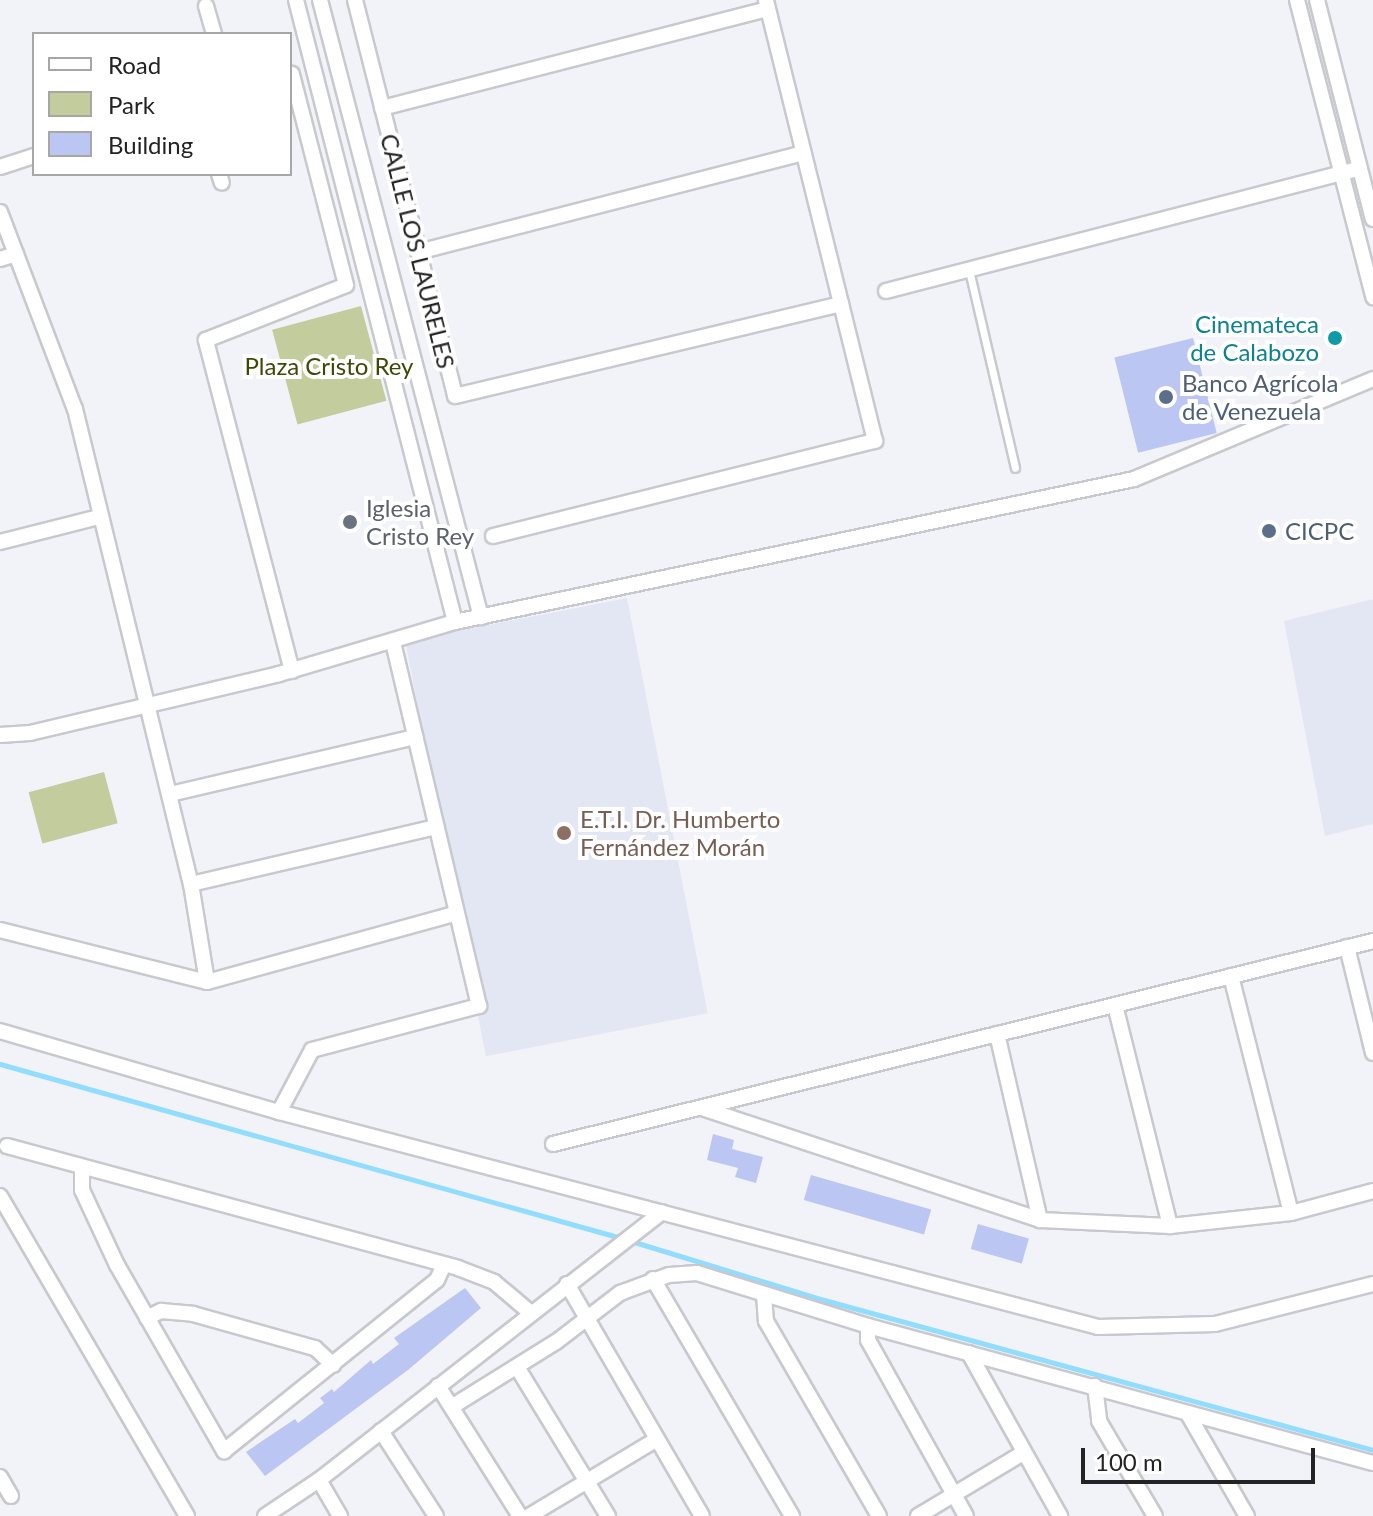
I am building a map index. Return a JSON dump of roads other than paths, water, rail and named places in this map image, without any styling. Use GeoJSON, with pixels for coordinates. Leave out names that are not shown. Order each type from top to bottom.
{"type":"FeatureCollection","features":[{"type":"Feature","properties":{"kind":"street"},"geometry":{"type":"LineString","coordinates":[[296,0],[317,67],[455,622]]}},
{"type":"Feature","properties":{"kind":"street"},"geometry":{"type":"LineString","coordinates":[[320,0],[481,617]]}},
{"type":"Feature","properties":{"kind":"street","name":"CALLE LOS LAURELES"},"geometry":{"type":"LineString","coordinates":[[355,0],[455,396],[841,304]]}},
{"type":"Feature","properties":{"kind":"street"},"geometry":{"type":"LineString","coordinates":[[1297,0],[1373,297]]}},
{"type":"Feature","properties":{"kind":"street"},"geometry":{"type":"LineString","coordinates":[[1317,0],[1359,169],[1370,197],[1373,219]]}},
{"type":"Feature","properties":{"kind":"street"},"geometry":{"type":"LineString","coordinates":[[382,108],[767,4],[875,441],[493,536]]}},
{"type":"Feature","properties":{"kind":"street"},"geometry":{"type":"LineString","coordinates":[[206,6],[213,32]]}},
{"type":"Feature","properties":{"kind":"street"},"geometry":{"type":"LineString","coordinates":[[292,74],[317,67]]}},
{"type":"Feature","properties":{"kind":"street"},"geometry":{"type":"LineString","coordinates":[[292,78],[346,285],[206,340],[292,671]]}},
{"type":"Feature","properties":{"kind":"street"},"geometry":{"type":"LineString","coordinates":[[418,252],[804,153]]}},
{"type":"Feature","properties":{"kind":"street"},"geometry":{"type":"LineString","coordinates":[[1,164],[32,156]]}},
{"type":"Feature","properties":{"kind":"street"},"geometry":{"type":"LineString","coordinates":[[886,291],[1359,169]]}},
{"type":"Feature","properties":{"kind":"street"},"geometry":{"type":"LineString","coordinates":[[0,212],[75,409],[191,884],[207,982]]}},
{"type":"Feature","properties":{"kind":"street"},"geometry":{"type":"LineString","coordinates":[[0,259],[16,254]]}},
{"type":"Feature","properties":{"kind":"street"},"geometry":{"type":"LineString","coordinates":[[0,735],[30,733],[292,671],[455,622],[1134,479],[1373,379]]}},
{"type":"Feature","properties":{"kind":"street"},"geometry":{"type":"LineString","coordinates":[[0,542],[99,517]]}},
{"type":"Feature","properties":{"kind":"street"},"geometry":{"type":"LineString","coordinates":[[279,1112],[312,1050],[479,1006],[393,643]]}},
{"type":"Feature","properties":{"kind":"street"},"geometry":{"type":"LineString","coordinates":[[170,794],[415,737]]}},
{"type":"Feature","properties":{"kind":"street"},"geometry":{"type":"LineString","coordinates":[[191,884],[436,827]]}},
{"type":"Feature","properties":{"kind":"street"},"geometry":{"type":"LineString","coordinates":[[0,930],[207,982],[457,913]]}},
{"type":"Feature","properties":{"kind":"street"},"geometry":{"type":"LineString","coordinates":[[553,1144],[1373,941]]}},
{"type":"Feature","properties":{"kind":"street"},"geometry":{"type":"LineString","coordinates":[[1347,947],[1373,1053]]}},
{"type":"Feature","properties":{"kind":"street"},"geometry":{"type":"LineString","coordinates":[[1231,976],[1291,1213]]}},
{"type":"Feature","properties":{"kind":"street"},"geometry":{"type":"LineString","coordinates":[[1115,1005],[1170,1226]]}},
{"type":"Feature","properties":{"kind":"street"},"geometry":{"type":"LineString","coordinates":[[0,1031],[279,1112],[1098,1327],[1215,1324],[1373,1284]]}},
{"type":"Feature","properties":{"kind":"street"},"geometry":{"type":"LineString","coordinates":[[997,1034],[1040,1220]]}},
{"type":"Feature","properties":{"kind":"street"},"geometry":{"type":"LineString","coordinates":[[702,1108],[1040,1220],[1170,1226],[1291,1213],[1373,1191]]}},
{"type":"Feature","properties":{"kind":"street"},"geometry":{"type":"LineString","coordinates":[[7,1146],[444,1264],[494,1282],[531,1313]]}},
{"type":"Feature","properties":{"kind":"street"},"geometry":{"type":"LineString","coordinates":[[82,1167],[82,1190],[147,1318],[224,1451],[437,1280],[444,1264]]}},
{"type":"Feature","properties":{"kind":"street"},"geometry":{"type":"LineString","coordinates":[[0,1196],[187,1516]]}},
{"type":"Feature","properties":{"kind":"street"},"geometry":{"type":"LineString","coordinates":[[265,1516],[319,1480],[662,1212]]}},
{"type":"Feature","properties":{"kind":"street"},"geometry":{"type":"LineString","coordinates":[[453,1406],[517,1367],[584,1316],[653,1279],[697,1273],[868,1326],[1373,1463]]}},
{"type":"Feature","properties":{"kind":"street"},"geometry":{"type":"LineString","coordinates":[[653,1279],[792,1516]]}},
{"type":"Feature","properties":{"kind":"street"},"geometry":{"type":"LineString","coordinates":[[567,1284],[702,1516]]}},
{"type":"Feature","properties":{"kind":"street"},"geometry":{"type":"LineString","coordinates":[[764,1294],[766,1321],[879,1516]]}},
{"type":"Feature","properties":{"kind":"street"},"geometry":{"type":"LineString","coordinates":[[147,1318],[161,1311],[193,1314],[315,1348],[333,1365]]}},
{"type":"Feature","properties":{"kind":"street"},"geometry":{"type":"LineString","coordinates":[[868,1326],[868,1340],[966,1516]]}},
{"type":"Feature","properties":{"kind":"street"},"geometry":{"type":"LineString","coordinates":[[969,1353],[1060,1516]]}},
{"type":"Feature","properties":{"kind":"street"},"geometry":{"type":"LineString","coordinates":[[517,1367],[608,1516]]}},
{"type":"Feature","properties":{"kind":"street"},"geometry":{"type":"LineString","coordinates":[[438,1386],[520,1516]]}},
{"type":"Feature","properties":{"kind":"street"},"geometry":{"type":"LineString","coordinates":[[1095,1386],[1099,1421],[1155,1516]]}},
{"type":"Feature","properties":{"kind":"street"},"geometry":{"type":"LineString","coordinates":[[1188,1414],[1247,1516]]}},
{"type":"Feature","properties":{"kind":"street"},"geometry":{"type":"LineString","coordinates":[[381,1431],[436,1516]]}},
{"type":"Feature","properties":{"kind":"street"},"geometry":{"type":"LineString","coordinates":[[529,1516],[657,1439]]}},
{"type":"Feature","properties":{"kind":"street"},"geometry":{"type":"LineString","coordinates":[[918,1516],[1023,1453]]}},
{"type":"Feature","properties":{"kind":"street"},"geometry":{"type":"LineString","coordinates":[[0,1477],[11,1496]]}},
{"type":"Feature","properties":{"kind":"street"},"geometry":{"type":"LineString","coordinates":[[319,1480],[340,1516]]}},
{"type":"Feature","properties":{"kind":"lane"},"geometry":{"type":"LineString","coordinates":[[969,270],[1015,468]]}},
{"type":"Feature","properties":{"kind":"waterway"},"geometry":{"type":"LineString","coordinates":[[0,1064],[621,1238]]}},
{"type":"Feature","properties":{"kind":"waterway"},"geometry":{"type":"LineString","coordinates":[[631,1241],[824,1300],[1373,1450]]}},
{"type":"Feature","properties":{"kind":"place","name":"Cinemateca de Calabozo"},"geometry":{"type":"Point","coordinates":[1335,338]}},
{"type":"Feature","properties":{"kind":"place","name":"Banco Agrícola de Venezuela"},"geometry":{"type":"Point","coordinates":[1166,397]}},
{"type":"Feature","properties":{"kind":"place","name":"Iglesia Cristo Rey"},"geometry":{"type":"Point","coordinates":[350,522]}},
{"type":"Feature","properties":{"kind":"place","name":"CICPC"},"geometry":{"type":"Point","coordinates":[1269,531]}},
{"type":"Feature","properties":{"kind":"place","name":"E.T.I. Dr. Humberto Fernández Morán"},"geometry":{"type":"Point","coordinates":[564,833]}},
{"type":"Feature","properties":{"kind":"park label","name":"Plaza Cristo Rey"},"geometry":{"type":"Point","coordinates":[329,366]}}]}
